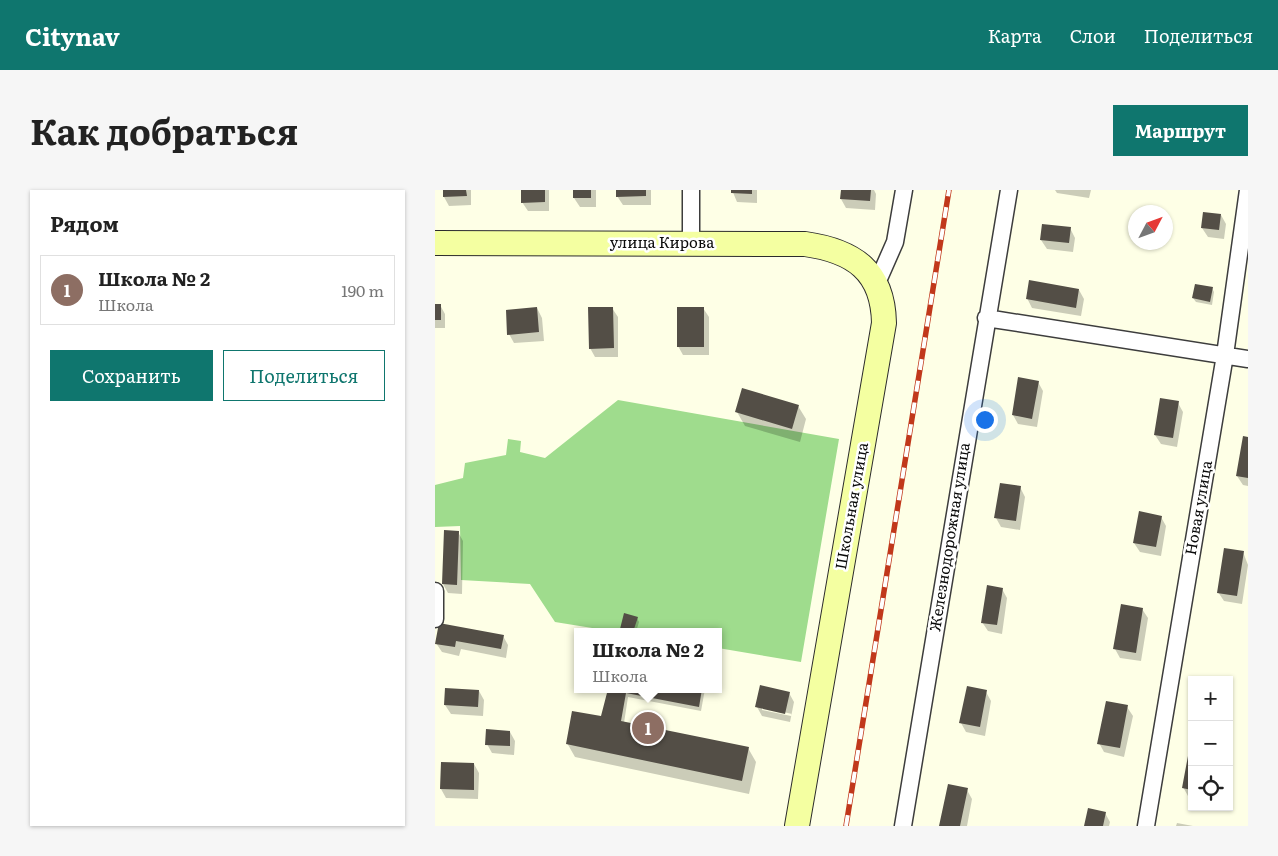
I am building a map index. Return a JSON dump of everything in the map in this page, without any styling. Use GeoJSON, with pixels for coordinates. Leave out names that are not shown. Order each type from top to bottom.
{"type":"FeatureCollection","features":[{"type":"Feature","properties":{"kind":"main road","name":"улица Кирова"},"geometry":{"type":"LineString","coordinates":[[435,243],[691,242],[805,244],[831,248],[849,256],[864,268],[877,283]]}},
{"type":"Feature","properties":{"kind":"main road","name":"Школьная улица"},"geometry":{"type":"LineString","coordinates":[[797,826],[884,322],[884,304],[877,283]]}},
{"type":"Feature","properties":{"kind":"street"},"geometry":{"type":"LineString","coordinates":[[691,190],[691,242]]}},
{"type":"Feature","properties":{"kind":"street"},"geometry":{"type":"LineString","coordinates":[[877,283],[895,242],[904,190]]}},
{"type":"Feature","properties":{"kind":"street","name":"Железнодорожная улица"},"geometry":{"type":"LineString","coordinates":[[903,826],[986,318],[1009,190]]}},
{"type":"Feature","properties":{"kind":"street","name":"Новая улица"},"geometry":{"type":"LineString","coordinates":[[1145,826],[1225,356],[1248,190]]}},
{"type":"Feature","properties":{"kind":"street"},"geometry":{"type":"LineString","coordinates":[[986,318],[1248,359]]}},
{"type":"Feature","properties":{"kind":"street"},"geometry":{"type":"LineString","coordinates":[[435,591],[435,619]]}},
{"type":"Feature","properties":{"kind":"green space"},"geometry":{"type":"Polygon","coordinates":[[[618,400],[839,439],[801,662],[722,649],[722,628],[592,628],[555,622],[530,584],[461,580],[460,526],[435,527],[435,485],[463,478],[465,463],[506,455],[508,439],[521,441],[520,452],[545,458],[618,400]]]}},
{"type":"Feature","properties":{"kind":"building"},"geometry":{"type":"Polygon","coordinates":[[[443,190],[466,190],[467,196],[443,197],[443,190]]]}},
{"type":"Feature","properties":{"kind":"building"},"geometry":{"type":"Polygon","coordinates":[[[521,190],[545,190],[545,202],[521,203],[521,190]]]}},
{"type":"Feature","properties":{"kind":"building"},"geometry":{"type":"Polygon","coordinates":[[[573,190],[591,190],[591,198],[573,198],[573,190]]]}},
{"type":"Feature","properties":{"kind":"building"},"geometry":{"type":"Polygon","coordinates":[[[616,190],[646,190],[646,196],[616,197],[616,190]]]}},
{"type":"Feature","properties":{"kind":"building"},"geometry":{"type":"Polygon","coordinates":[[[731,190],[752,190],[752,194],[731,193],[731,190]]]}},
{"type":"Feature","properties":{"kind":"building"},"geometry":{"type":"Polygon","coordinates":[[[841,190],[871,190],[870,201],[840,199],[841,190]]]}},
{"type":"Feature","properties":{"kind":"building"},"geometry":{"type":"Polygon","coordinates":[[[1203,212],[1221,214],[1219,230],[1201,228],[1203,212]]]}},
{"type":"Feature","properties":{"kind":"building"},"geometry":{"type":"Polygon","coordinates":[[[1042,224],[1071,227],[1069,243],[1040,240],[1042,224]]]}},
{"type":"Feature","properties":{"kind":"building"},"geometry":{"type":"Polygon","coordinates":[[[1029,280],[1079,289],[1076,308],[1026,299],[1029,280]]]}},
{"type":"Feature","properties":{"kind":"building"},"geometry":{"type":"Polygon","coordinates":[[[1195,284],[1213,287],[1210,302],[1192,298],[1195,284]]]}},
{"type":"Feature","properties":{"kind":"building"},"geometry":{"type":"Polygon","coordinates":[[[435,304],[441,304],[441,320],[435,320],[435,304]]]}},
{"type":"Feature","properties":{"kind":"building"},"geometry":{"type":"Polygon","coordinates":[[[537,307],[539,332],[507,335],[506,310],[537,307]]]}},
{"type":"Feature","properties":{"kind":"building"},"geometry":{"type":"Polygon","coordinates":[[[588,307],[613,307],[614,348],[589,349],[588,307]]]}},
{"type":"Feature","properties":{"kind":"building"},"geometry":{"type":"Polygon","coordinates":[[[677,307],[704,307],[704,347],[677,347],[677,307]]]}},
{"type":"Feature","properties":{"kind":"building"},"geometry":{"type":"Polygon","coordinates":[[[1018,377],[1039,381],[1032,419],[1012,415],[1018,377]]]}},
{"type":"Feature","properties":{"kind":"building"},"geometry":{"type":"Polygon","coordinates":[[[742,388],[799,405],[792,429],[735,412],[742,388]]]}},
{"type":"Feature","properties":{"kind":"building"},"geometry":{"type":"Polygon","coordinates":[[[1160,398],[1179,401],[1173,438],[1154,435],[1160,398]]]}},
{"type":"Feature","properties":{"kind":"building"},"geometry":{"type":"Polygon","coordinates":[[[1243,436],[1248,437],[1248,478],[1236,476],[1243,436]]]}},
{"type":"Feature","properties":{"kind":"building"},"geometry":{"type":"Polygon","coordinates":[[[1000,483],[1021,486],[1016,521],[994,518],[1000,483]]]}},
{"type":"Feature","properties":{"kind":"building"},"geometry":{"type":"Polygon","coordinates":[[[1139,511],[1162,516],[1156,547],[1133,543],[1139,511]]]}},
{"type":"Feature","properties":{"kind":"building"},"geometry":{"type":"Polygon","coordinates":[[[444,530],[459,531],[457,585],[442,584],[444,530]]]}},
{"type":"Feature","properties":{"kind":"building"},"geometry":{"type":"Polygon","coordinates":[[[1224,548],[1244,551],[1237,596],[1217,593],[1224,548]]]}},
{"type":"Feature","properties":{"kind":"building"},"geometry":{"type":"Polygon","coordinates":[[[987,585],[1003,588],[997,625],[981,623],[987,585]]]}},
{"type":"Feature","properties":{"kind":"building"},"geometry":{"type":"Polygon","coordinates":[[[1121,604],[1143,608],[1136,653],[1113,649],[1121,604]]]}},
{"type":"Feature","properties":{"kind":"building"},"geometry":{"type":"Polygon","coordinates":[[[624,613],[638,617],[634,628],[620,628],[624,613]]]}},
{"type":"Feature","properties":{"kind":"building"},"geometry":{"type":"Polygon","coordinates":[[[439,623],[504,635],[501,649],[456,641],[455,647],[435,644],[439,623]]]}},
{"type":"Feature","properties":{"kind":"building"},"geometry":{"type":"Polygon","coordinates":[[[760,685],[790,692],[785,714],[755,707],[760,685]]]}},
{"type":"Feature","properties":{"kind":"building"},"geometry":{"type":"Polygon","coordinates":[[[967,686],[987,690],[980,727],[959,723],[967,686]]]}},
{"type":"Feature","properties":{"kind":"building"},"geometry":{"type":"Polygon","coordinates":[[[445,688],[479,690],[478,707],[444,705],[445,688]]]}},
{"type":"Feature","properties":{"kind":"building"},"geometry":{"type":"Polygon","coordinates":[[[607,693],[626,693],[621,721],[749,747],[742,781],[566,744],[572,711],[601,716],[607,693]]]}},
{"type":"Feature","properties":{"kind":"building"},"geometry":{"type":"Polygon","coordinates":[[[626,693],[701,693],[699,707],[626,693]]]}},
{"type":"Feature","properties":{"kind":"building"},"geometry":{"type":"Polygon","coordinates":[[[1106,701],[1128,705],[1120,748],[1097,744],[1106,701]]]}},
{"type":"Feature","properties":{"kind":"building"},"geometry":{"type":"Polygon","coordinates":[[[486,729],[510,731],[510,746],[485,745],[486,729]]]}},
{"type":"Feature","properties":{"kind":"building"},"geometry":{"type":"Polygon","coordinates":[[[1188,756],[1188,789],[1182,788],[1188,756]]]}},
{"type":"Feature","properties":{"kind":"building"},"geometry":{"type":"Polygon","coordinates":[[[441,762],[474,763],[474,790],[440,789],[441,762]]]}},
{"type":"Feature","properties":{"kind":"building"},"geometry":{"type":"Polygon","coordinates":[[[948,784],[968,788],[960,826],[939,826],[948,784]]]}},
{"type":"Feature","properties":{"kind":"building"},"geometry":{"type":"Polygon","coordinates":[[[1088,808],[1106,812],[1103,826],[1084,826],[1088,808]]]}},
{"type":"Feature","properties":{"kind":"railway"},"geometry":{"type":"LineString","coordinates":[[846,826],[949,190]]}},
{"type":"Feature","properties":{"kind":"place","name":"Школа № 2"},"geometry":{"type":"Point","coordinates":[648,728]}}]}
